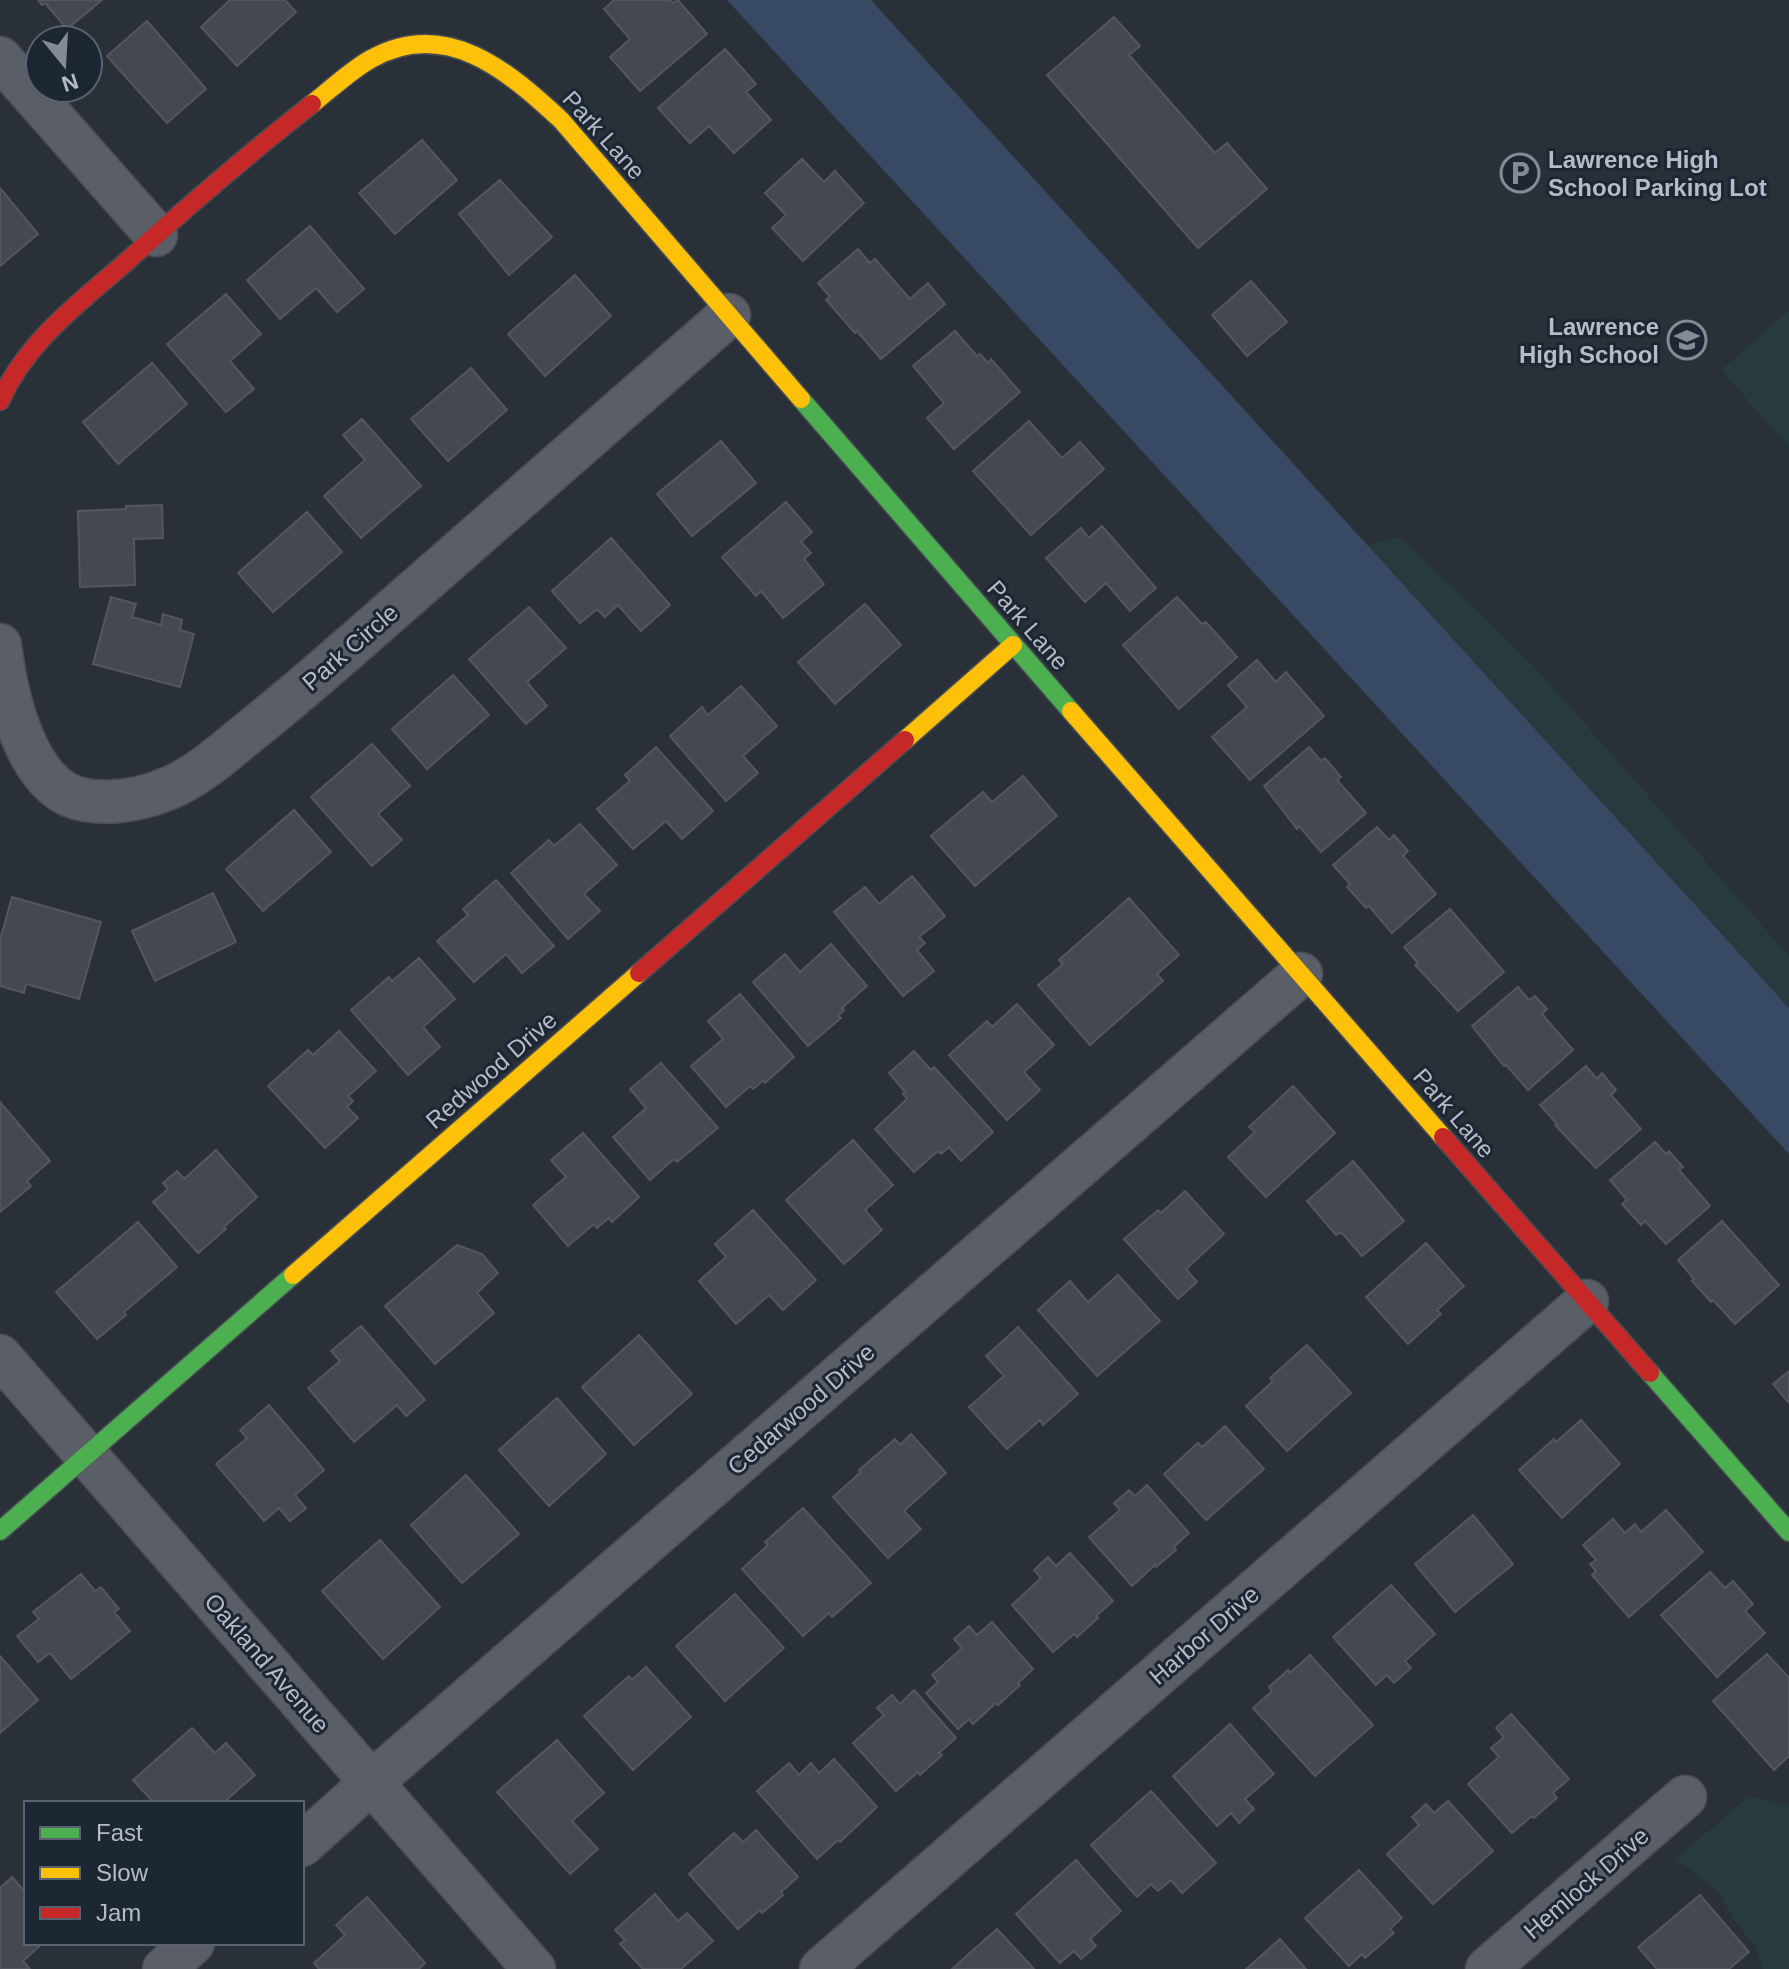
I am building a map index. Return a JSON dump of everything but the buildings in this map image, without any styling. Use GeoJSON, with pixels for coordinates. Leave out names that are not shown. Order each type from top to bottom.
{"type":"FeatureCollection","features":[{"type":"Feature","properties":{"kind":"street","name":"Park Lane"},"geometry":{"type":"LineString","coordinates":[[156,235],[370,59],[385,51],[401,46],[452,45],[488,61],[537,97],[561,120],[1013,645],[1789,1532]]}},
{"type":"Feature","properties":{"kind":"street"},"geometry":{"type":"LineString","coordinates":[[0,58],[156,235],[53,327],[14,373],[0,401]]}},
{"type":"Feature","properties":{"kind":"street","name":"Park Circle"},"geometry":{"type":"LineString","coordinates":[[0,645],[10,705],[25,744],[57,789],[85,800],[119,801],[146,796],[175,785],[209,765],[296,694],[729,315]]}},
{"type":"Feature","properties":{"kind":"street","name":"Redwood Drive"},"geometry":{"type":"LineString","coordinates":[[0,1531],[1013,645]]}},
{"type":"Feature","properties":{"kind":"street","name":"Cedarwood Drive"},"geometry":{"type":"LineString","coordinates":[[304,1843],[1301,974]]}},
{"type":"Feature","properties":{"kind":"street","name":"Harbor Drive"},"geometry":{"type":"LineString","coordinates":[[821,1969],[1587,1301]]}},
{"type":"Feature","properties":{"kind":"street","name":"Oakland Avenue"},"geometry":{"type":"LineString","coordinates":[[0,1356],[534,1969]]}},
{"type":"Feature","properties":{"kind":"street","name":"Hemlock Drive"},"geometry":{"type":"LineString","coordinates":[[1487,1969],[1685,1797]]}},
{"type":"Feature","properties":{"kind":"street"},"geometry":{"type":"LineString","coordinates":[[164,1969],[191,1945]]}},
{"type":"Feature","properties":{"kind":"green space"},"geometry":{"type":"Polygon","coordinates":[[[1789,310],[1789,447],[1721,370],[1789,310]]]}},
{"type":"Feature","properties":{"kind":"green space"},"geometry":{"type":"Polygon","coordinates":[[[1400,537],[1534,666],[1789,956],[1789,1008],[1367,545],[1400,537]]]}},
{"type":"Feature","properties":{"kind":"green space"},"geometry":{"type":"Polygon","coordinates":[[[1749,1796],[1789,1807],[1789,1969],[1763,1969],[1755,1945],[1734,1921],[1718,1891],[1676,1859],[1749,1796]]]}},
{"type":"Feature","properties":{"kind":"water"},"geometry":{"type":"Polygon","coordinates":[[[727,0],[871,0],[1789,1008],[1789,1154],[727,0]]]}},
{"type":"Feature","properties":{"kind":"traffic: fast"},"geometry":{"type":"LineString","coordinates":[[801,399],[1071,711]]}},
{"type":"Feature","properties":{"kind":"traffic: fast"},"geometry":{"type":"LineString","coordinates":[[0,1531],[293,1275]]}},
{"type":"Feature","properties":{"kind":"traffic: fast"},"geometry":{"type":"LineString","coordinates":[[1650,1373],[1789,1532]]}},
{"type":"Feature","properties":{"kind":"traffic: slow"},"geometry":{"type":"LineString","coordinates":[[312,104],[363,64],[399,48],[425,44],[450,47],[474,55],[497,68],[561,120],[801,399]]}},
{"type":"Feature","properties":{"kind":"traffic: slow"},"geometry":{"type":"LineString","coordinates":[[905,740],[1013,645]]}},
{"type":"Feature","properties":{"kind":"traffic: slow"},"geometry":{"type":"LineString","coordinates":[[1071,711],[1443,1137]]}},
{"type":"Feature","properties":{"kind":"traffic: slow"},"geometry":{"type":"LineString","coordinates":[[293,1275],[639,973]]}},
{"type":"Feature","properties":{"kind":"traffic: jam"},"geometry":{"type":"LineString","coordinates":[[0,401],[24,360],[55,325],[264,142],[312,104]]}},
{"type":"Feature","properties":{"kind":"traffic: jam"},"geometry":{"type":"LineString","coordinates":[[639,973],[905,740]]}},
{"type":"Feature","properties":{"kind":"traffic: jam"},"geometry":{"type":"LineString","coordinates":[[1443,1137],[1650,1373]]}},
{"type":"Feature","properties":{"kind":"place","name":"Lawrence High School Parking Lot"},"geometry":{"type":"Point","coordinates":[1520,173]}},
{"type":"Feature","properties":{"kind":"place","name":"Lawrence High School"},"geometry":{"type":"Point","coordinates":[1687,340]}}]}
